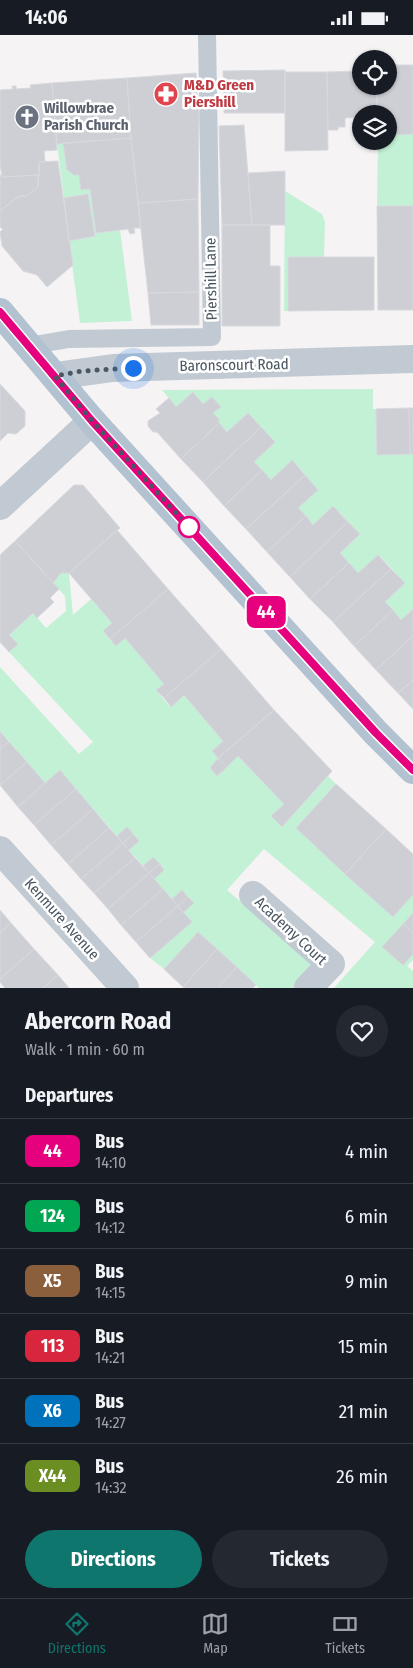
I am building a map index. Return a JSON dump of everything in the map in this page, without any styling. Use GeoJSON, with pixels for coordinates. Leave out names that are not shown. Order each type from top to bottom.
{"type":"FeatureCollection","features":[{"type":"Feature","properties":{"kind":"main road"},"geometry":{"type":"LineString","coordinates":[[0,312],[92,421],[376,733],[413,770]]}},
{"type":"Feature","properties":{"kind":"street","name":"Baronscourt Road"},"geometry":{"type":"LineString","coordinates":[[55,376],[113,368],[413,359]]}},
{"type":"Feature","properties":{"kind":"street"},"geometry":{"type":"LineString","coordinates":[[0,506],[92,421]]}},
{"type":"Feature","properties":{"kind":"street","name":"Kenmure Avenue"},"geometry":{"type":"LineString","coordinates":[[0,850],[125,988]]}},
{"type":"Feature","properties":{"kind":"street","name":"Academy Court"},"geometry":{"type":"LineString","coordinates":[[253,895],[331,964],[308,988]]}},
{"type":"Feature","properties":{"kind":"lane","name":"Piershill Lane"},"geometry":{"type":"LineString","coordinates":[[28,347],[69,339],[212,337],[207,35]]}},
{"type":"Feature","properties":{"kind":"green space"},"geometry":{"type":"Polygon","coordinates":[[[413,134],[413,206],[377,206],[378,150],[397,150],[397,135],[413,134]]]}},
{"type":"Feature","properties":{"kind":"green space"},"geometry":{"type":"Polygon","coordinates":[[[63,143],[67,170],[74,175],[79,175],[90,189],[96,232],[120,230],[132,321],[80,323],[69,241],[95,236],[88,194],[64,198],[57,144],[63,143]]]}},
{"type":"Feature","properties":{"kind":"green space"},"geometry":{"type":"Polygon","coordinates":[[[285,191],[322,214],[325,222],[324,257],[288,257],[288,311],[284,311],[285,191]]]}},
{"type":"Feature","properties":{"kind":"green space"},"geometry":{"type":"Polygon","coordinates":[[[373,389],[373,409],[376,409],[377,454],[413,454],[413,609],[401,620],[385,602],[405,583],[379,555],[358,573],[340,553],[360,534],[333,506],[313,525],[298,508],[318,490],[292,460],[271,480],[254,462],[275,442],[248,413],[227,432],[213,413],[220,407],[212,397],[203,404],[193,392],[176,407],[162,390],[373,389]]]}},
{"type":"Feature","properties":{"kind":"green space"},"geometry":{"type":"Polygon","coordinates":[[[61,573],[69,573],[73,615],[91,599],[112,623],[103,632],[116,646],[125,638],[164,684],[157,691],[170,707],[184,695],[223,741],[212,751],[218,758],[210,768],[217,776],[238,756],[284,804],[271,816],[282,827],[328,776],[336,784],[296,828],[393,917],[413,895],[413,913],[383,947],[413,954],[413,960],[407,966],[413,971],[413,988],[334,988],[375,942],[264,849],[227,890],[315,966],[295,988],[259,988],[198,932],[164,969],[150,958],[183,913],[193,903],[182,890],[172,899],[154,879],[164,870],[160,864],[143,866],[129,850],[139,841],[127,828],[117,836],[60,771],[45,783],[0,731],[0,667],[79,754],[93,742],[9,652],[18,644],[9,635],[33,613],[46,628],[66,611],[65,596],[53,583],[61,573]]]}},
{"type":"Feature","properties":{"kind":"building"},"geometry":{"type":"Polygon","coordinates":[[[397,65],[413,65],[413,134],[397,135],[397,105],[377,105],[377,95],[397,95],[397,65]]]}},
{"type":"Feature","properties":{"kind":"building"},"geometry":{"type":"Polygon","coordinates":[[[285,70],[285,113],[224,113],[223,71],[285,70]]]}},
{"type":"Feature","properties":{"kind":"building"},"geometry":{"type":"Polygon","coordinates":[[[352,71],[352,95],[377,95],[377,105],[352,105],[352,118],[345,118],[345,127],[338,127],[338,130],[328,130],[327,72],[352,71]]]}},
{"type":"Feature","properties":{"kind":"building"},"geometry":{"type":"Polygon","coordinates":[[[285,72],[327,72],[328,150],[285,151],[285,72]]]}},
{"type":"Feature","properties":{"kind":"building"},"geometry":{"type":"Polygon","coordinates":[[[196,73],[199,117],[198,199],[138,203],[127,78],[196,73]]]}},
{"type":"Feature","properties":{"kind":"building"},"geometry":{"type":"Polygon","coordinates":[[[127,78],[131,138],[57,144],[52,83],[127,78]]]}},
{"type":"Feature","properties":{"kind":"building","name":"Willowbrae Parish Church"},"geometry":{"type":"Polygon","coordinates":[[[52,83],[57,150],[44,151],[45,162],[39,162],[40,175],[2,177],[0,164],[0,90],[13,89],[12,86],[16,86],[16,89],[31,88],[30,85],[52,83]]]}},
{"type":"Feature","properties":{"kind":"building"},"geometry":{"type":"Polygon","coordinates":[[[244,125],[252,225],[222,225],[219,126],[244,125]]]}},
{"type":"Feature","properties":{"kind":"building"},"geometry":{"type":"Polygon","coordinates":[[[131,138],[141,228],[134,228],[135,233],[130,234],[128,229],[96,233],[90,189],[81,190],[79,175],[74,175],[67,170],[63,143],[131,138]]]}},
{"type":"Feature","properties":{"kind":"building"},"geometry":{"type":"Polygon","coordinates":[[[58,161],[73,265],[47,287],[37,275],[23,271],[2,246],[0,232],[3,229],[0,227],[0,211],[19,196],[26,196],[38,187],[39,162],[58,161]]]}},
{"type":"Feature","properties":{"kind":"building"},"geometry":{"type":"Polygon","coordinates":[[[285,171],[285,225],[252,225],[248,173],[285,171]]]}},
{"type":"Feature","properties":{"kind":"building"},"geometry":{"type":"Polygon","coordinates":[[[0,175],[2,177],[38,175],[38,187],[26,196],[19,196],[0,211],[0,175]]]}},
{"type":"Feature","properties":{"kind":"building"},"geometry":{"type":"Polygon","coordinates":[[[88,194],[95,236],[69,241],[64,198],[88,194]]]}},
{"type":"Feature","properties":{"kind":"building"},"geometry":{"type":"Polygon","coordinates":[[[198,199],[199,292],[148,293],[138,203],[198,199]]]}},
{"type":"Feature","properties":{"kind":"building"},"geometry":{"type":"Polygon","coordinates":[[[377,206],[413,206],[413,310],[378,310],[377,206]]]}},
{"type":"Feature","properties":{"kind":"building"},"geometry":{"type":"Polygon","coordinates":[[[222,225],[270,225],[270,266],[280,266],[280,326],[222,326],[222,225]]]}},
{"type":"Feature","properties":{"kind":"building"},"geometry":{"type":"Polygon","coordinates":[[[288,257],[374,257],[374,310],[288,311],[288,257]]]}},
{"type":"Feature","properties":{"kind":"building"},"geometry":{"type":"Polygon","coordinates":[[[199,292],[199,325],[151,325],[148,293],[199,292]]]}},
{"type":"Feature","properties":{"kind":"building"},"geometry":{"type":"Polygon","coordinates":[[[0,384],[25,411],[25,426],[16,434],[8,433],[0,441],[0,384]]]}},
{"type":"Feature","properties":{"kind":"building"},"geometry":{"type":"Polygon","coordinates":[[[193,392],[203,404],[212,397],[221,407],[213,413],[219,419],[219,423],[181,459],[157,432],[153,432],[148,426],[148,421],[160,413],[156,409],[169,398],[176,407],[193,392]]]}},
{"type":"Feature","properties":{"kind":"building"},"geometry":{"type":"Polygon","coordinates":[[[409,408],[413,408],[413,454],[410,454],[409,408]]]}},
{"type":"Feature","properties":{"kind":"building"},"geometry":{"type":"Polygon","coordinates":[[[409,408],[410,454],[377,455],[376,409],[409,408]]]}},
{"type":"Feature","properties":{"kind":"building"},"geometry":{"type":"Polygon","coordinates":[[[248,413],[261,427],[203,482],[181,459],[219,423],[227,432],[248,413]]]}},
{"type":"Feature","properties":{"kind":"building"},"geometry":{"type":"Polygon","coordinates":[[[261,427],[275,442],[254,462],[262,470],[224,506],[203,482],[261,427]]]}},
{"type":"Feature","properties":{"kind":"building"},"geometry":{"type":"Polygon","coordinates":[[[292,460],[305,475],[246,529],[224,506],[262,470],[271,480],[292,460]]]}},
{"type":"Feature","properties":{"kind":"building"},"geometry":{"type":"Polygon","coordinates":[[[305,475],[318,490],[298,508],[306,516],[267,552],[246,529],[305,475]]]}},
{"type":"Feature","properties":{"kind":"building"},"geometry":{"type":"Polygon","coordinates":[[[74,485],[83,485],[120,528],[69,573],[61,573],[53,583],[15,541],[74,485]]]}},
{"type":"Feature","properties":{"kind":"building"},"geometry":{"type":"Polygon","coordinates":[[[333,506],[348,522],[290,577],[267,552],[306,516],[313,525],[333,506]]]}},
{"type":"Feature","properties":{"kind":"building"},"geometry":{"type":"Polygon","coordinates":[[[348,522],[360,534],[340,553],[349,563],[310,599],[290,577],[348,522]]]}},
{"type":"Feature","properties":{"kind":"building"},"geometry":{"type":"Polygon","coordinates":[[[117,530],[168,589],[110,639],[103,631],[112,623],[69,573],[117,530]]]}},
{"type":"Feature","properties":{"kind":"building"},"geometry":{"type":"Polygon","coordinates":[[[15,541],[59,589],[50,598],[54,602],[37,618],[33,613],[9,635],[18,644],[9,652],[0,642],[0,555],[15,541]]]}},
{"type":"Feature","properties":{"kind":"building"},"geometry":{"type":"Polygon","coordinates":[[[378,555],[391,569],[333,622],[310,599],[349,563],[358,573],[378,555]]]}},
{"type":"Feature","properties":{"kind":"building"},"geometry":{"type":"Polygon","coordinates":[[[391,569],[405,583],[385,602],[393,610],[354,646],[333,622],[391,569]]]}},
{"type":"Feature","properties":{"kind":"building"},"geometry":{"type":"Polygon","coordinates":[[[168,589],[221,649],[164,698],[156,690],[164,684],[125,638],[116,646],[110,639],[168,589]]]}},
{"type":"Feature","properties":{"kind":"building"},"geometry":{"type":"Polygon","coordinates":[[[413,609],[413,636],[376,670],[354,646],[393,610],[401,620],[413,609]]]}},
{"type":"Feature","properties":{"kind":"building"},"geometry":{"type":"Polygon","coordinates":[[[413,636],[413,680],[398,693],[376,670],[413,636]]]}},
{"type":"Feature","properties":{"kind":"building"},"geometry":{"type":"Polygon","coordinates":[[[221,649],[274,710],[218,758],[212,751],[223,741],[184,695],[171,707],[164,698],[221,649]]]}},
{"type":"Feature","properties":{"kind":"building"},"geometry":{"type":"Polygon","coordinates":[[[413,680],[413,709],[398,693],[413,680]]]}},
{"type":"Feature","properties":{"kind":"building"},"geometry":{"type":"Polygon","coordinates":[[[274,710],[332,771],[282,827],[271,816],[284,804],[238,756],[227,767],[218,758],[274,710]]]}},
{"type":"Feature","properties":{"kind":"building"},"geometry":{"type":"Polygon","coordinates":[[[0,731],[9,742],[0,749],[0,731]]]}},
{"type":"Feature","properties":{"kind":"building"},"geometry":{"type":"Polygon","coordinates":[[[9,742],[27,762],[0,785],[0,749],[9,742]]]}},
{"type":"Feature","properties":{"kind":"building"},"geometry":{"type":"Polygon","coordinates":[[[218,758],[227,767],[217,776],[210,768],[218,758]]]}},
{"type":"Feature","properties":{"kind":"building"},"geometry":{"type":"Polygon","coordinates":[[[27,762],[45,783],[18,807],[0,785],[27,762]]]}},
{"type":"Feature","properties":{"kind":"building"},"geometry":{"type":"Polygon","coordinates":[[[60,770],[76,789],[34,825],[18,807],[60,770]]]}},
{"type":"Feature","properties":{"kind":"building"},"geometry":{"type":"Polygon","coordinates":[[[336,784],[386,829],[345,874],[296,828],[336,784]]]}},
{"type":"Feature","properties":{"kind":"building"},"geometry":{"type":"Polygon","coordinates":[[[76,789],[93,809],[51,845],[34,825],[76,789]]]}},
{"type":"Feature","properties":{"kind":"building"},"geometry":{"type":"Polygon","coordinates":[[[93,809],[109,828],[68,864],[51,845],[93,809]]]}},
{"type":"Feature","properties":{"kind":"building"},"geometry":{"type":"Polygon","coordinates":[[[127,827],[133,834],[123,843],[117,836],[127,827]]]}},
{"type":"Feature","properties":{"kind":"building"},"geometry":{"type":"Polygon","coordinates":[[[109,828],[123,843],[81,879],[68,864],[109,828]]]}},
{"type":"Feature","properties":{"kind":"building"},"geometry":{"type":"Polygon","coordinates":[[[386,829],[413,854],[413,895],[393,917],[345,874],[386,829]]]}},
{"type":"Feature","properties":{"kind":"building"},"geometry":{"type":"Polygon","coordinates":[[[133,834],[139,841],[129,850],[123,843],[133,834]]]}},
{"type":"Feature","properties":{"kind":"building"},"geometry":{"type":"Polygon","coordinates":[[[123,843],[135,858],[94,893],[81,879],[123,843]]]}},
{"type":"Feature","properties":{"kind":"building"},"geometry":{"type":"Polygon","coordinates":[[[153,857],[160,864],[149,873],[143,866],[153,857]]]}},
{"type":"Feature","properties":{"kind":"building"},"geometry":{"type":"Polygon","coordinates":[[[135,858],[149,873],[108,909],[94,893],[135,858]]]}},
{"type":"Feature","properties":{"kind":"building"},"geometry":{"type":"Polygon","coordinates":[[[160,864],[164,870],[154,879],[149,873],[160,864]]]}},
{"type":"Feature","properties":{"kind":"building"},"geometry":{"type":"Polygon","coordinates":[[[149,873],[163,889],[121,925],[108,909],[149,873]]]}},
{"type":"Feature","properties":{"kind":"building"},"geometry":{"type":"Polygon","coordinates":[[[163,889],[178,906],[136,942],[121,925],[163,889]]]}},
{"type":"Feature","properties":{"kind":"building"},"geometry":{"type":"Polygon","coordinates":[[[182,890],[188,897],[178,906],[172,899],[182,890]]]}},
{"type":"Feature","properties":{"kind":"building"},"geometry":{"type":"Polygon","coordinates":[[[188,897],[194,903],[183,913],[178,906],[188,897]]]}},
{"type":"Feature","properties":{"kind":"building"},"geometry":{"type":"Polygon","coordinates":[[[178,906],[192,922],[150,958],[136,942],[178,906]]]}},
{"type":"Feature","properties":{"kind":"building"},"geometry":{"type":"Polygon","coordinates":[[[0,910],[11,923],[0,933],[0,910]]]}},
{"type":"Feature","properties":{"kind":"building"},"geometry":{"type":"Polygon","coordinates":[[[413,913],[413,933],[403,924],[413,913]]]}},
{"type":"Feature","properties":{"kind":"building"},"geometry":{"type":"Polygon","coordinates":[[[11,923],[34,949],[0,979],[0,933],[11,923]]]}},
{"type":"Feature","properties":{"kind":"building"},"geometry":{"type":"Polygon","coordinates":[[[403,924],[413,933],[413,954],[403,965],[382,947],[403,924]]]}},
{"type":"Feature","properties":{"kind":"building"},"geometry":{"type":"Polygon","coordinates":[[[198,932],[217,949],[183,987],[164,969],[198,932]]]}},
{"type":"Feature","properties":{"kind":"building"},"geometry":{"type":"Polygon","coordinates":[[[34,949],[58,975],[43,988],[5,988],[0,979],[34,949]]]}},
{"type":"Feature","properties":{"kind":"building"},"geometry":{"type":"Polygon","coordinates":[[[217,949],[237,967],[217,988],[184,988],[183,987],[217,949]]]}},
{"type":"Feature","properties":{"kind":"building"},"geometry":{"type":"Polygon","coordinates":[[[237,967],[256,985],[253,988],[217,988],[237,967]]]}},
{"type":"Feature","properties":{"kind":"building"},"geometry":{"type":"Polygon","coordinates":[[[58,975],[69,988],[43,988],[58,975]]]}},
{"type":"Feature","properties":{"kind":"bus line","name":"44"},"geometry":{"type":"LineString","coordinates":[[0,312],[92,421],[376,733],[413,770]]}},
{"type":"Feature","properties":{"kind":"place","name":"M&D Green Piershill"},"geometry":{"type":"Point","coordinates":[166,94]}},
{"type":"Feature","properties":{"kind":"place","name":"Willowbrae Parish Church"},"geometry":{"type":"Point","coordinates":[27,117]}},
{"type":"Feature","properties":{"kind":"route"},"geometry":{"type":"LineString","coordinates":[[133,368],[82,371],[55,376],[92,421],[189,527]]}}]}
